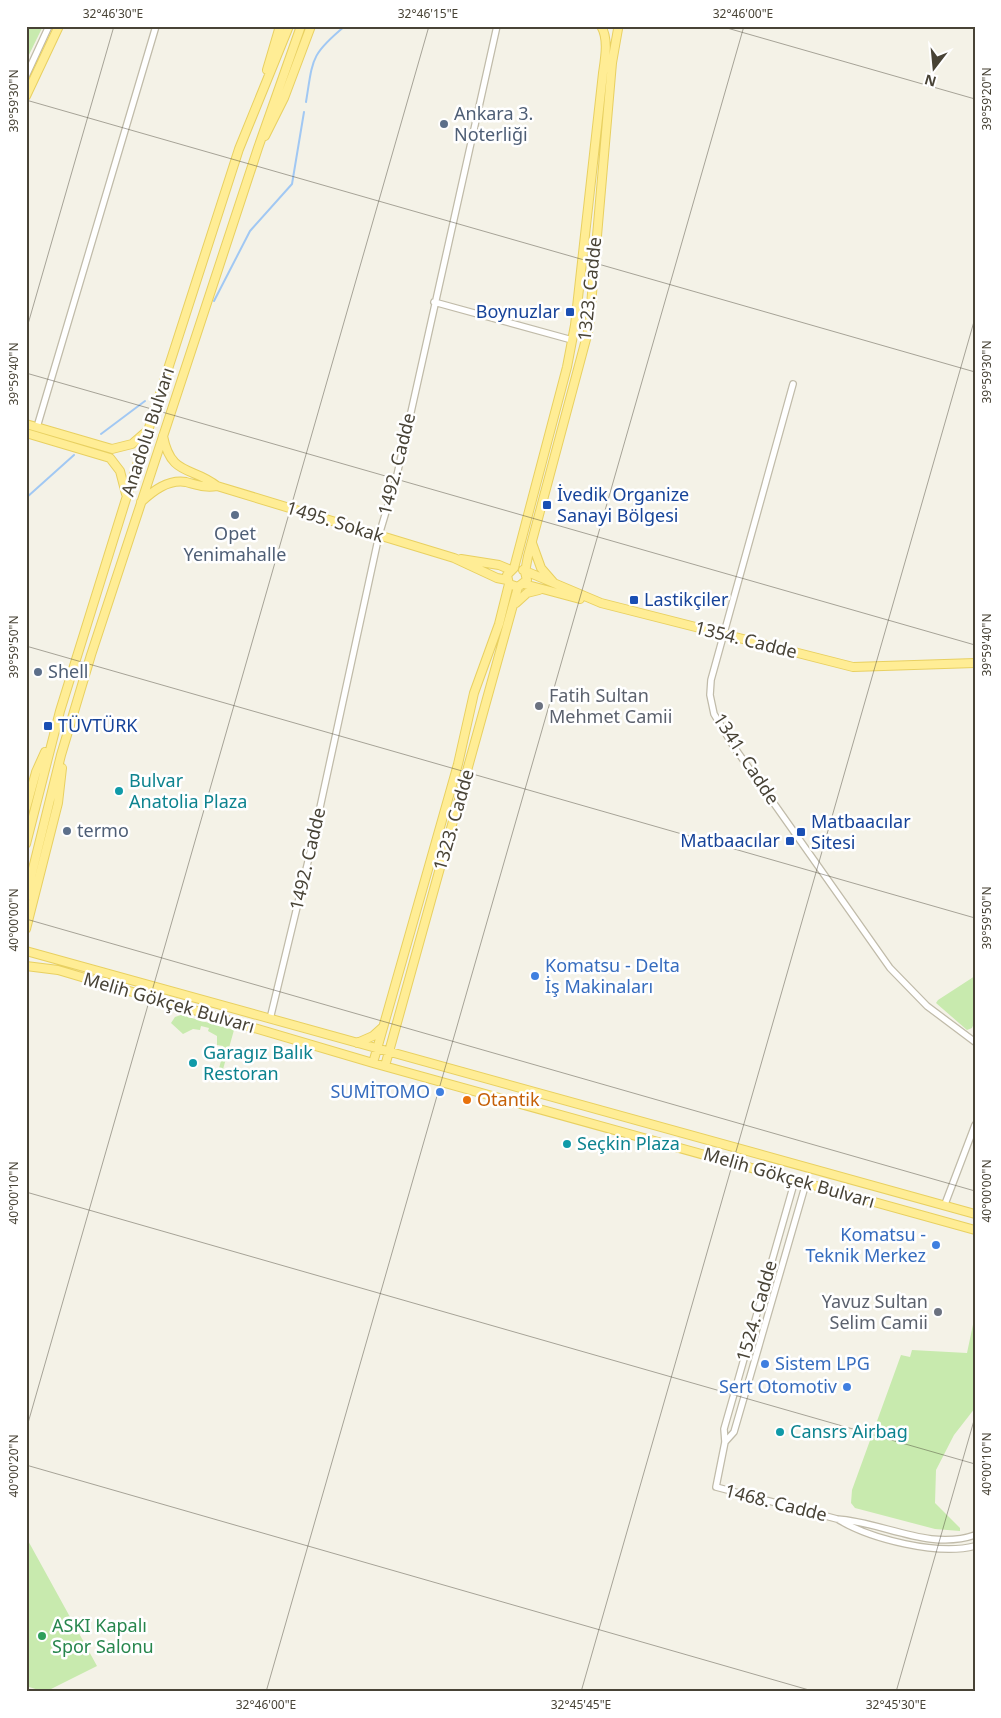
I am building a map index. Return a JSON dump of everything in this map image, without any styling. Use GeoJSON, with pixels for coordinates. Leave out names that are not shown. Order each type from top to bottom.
{"type":"FeatureCollection","features":[{"type":"Feature","properties":{"kind":"main road"},"geometry":{"type":"LineString","coordinates":[[26,96],[59,26]]}},
{"type":"Feature","properties":{"kind":"main road"},"geometry":{"type":"LineString","coordinates":[[261,96],[280,26]]}},
{"type":"Feature","properties":{"kind":"main road","name":"Anadolu Bulvarı"},"geometry":{"type":"LineString","coordinates":[[26,844],[55,729],[126,499],[239,149],[289,26]]}},
{"type":"Feature","properties":{"kind":"main road","name":"Anadolu Bulvarı"},"geometry":{"type":"LineString","coordinates":[[26,897],[61,755],[140,503],[258,148],[301,26]]}},
{"type":"Feature","properties":{"kind":"main road"},"geometry":{"type":"LineString","coordinates":[[258,148],[281,107],[311,26]]}},
{"type":"Feature","properties":{"kind":"main road"},"geometry":{"type":"LineString","coordinates":[[602,26],[610,31],[620,28]]}},
{"type":"Feature","properties":{"kind":"main road"},"geometry":{"type":"LineString","coordinates":[[373,1063],[459,758],[466,720],[492,646],[567,367],[575,325],[604,73],[605,41],[602,26]]}},
{"type":"Feature","properties":{"kind":"main road","name":"1323. Cadde"},"geometry":{"type":"LineString","coordinates":[[385,1066],[470,761],[521,586],[527,578],[525,572],[532,542],[589,328],[612,63],[620,28]]}},
{"type":"Feature","properties":{"kind":"main road"},"geometry":{"type":"LineString","coordinates":[[575,325],[589,328]]}},
{"type":"Feature","properties":{"kind":"main road"},"geometry":{"type":"LineString","coordinates":[[567,367],[579,370]]}},
{"type":"Feature","properties":{"kind":"main road"},"geometry":{"type":"LineString","coordinates":[[26,424],[112,449],[122,448],[142,437],[149,429]]}},
{"type":"Feature","properties":{"kind":"main road"},"geometry":{"type":"LineString","coordinates":[[35,436],[37,427]]}},
{"type":"Feature","properties":{"kind":"main road"},"geometry":{"type":"LineString","coordinates":[[26,433],[110,458],[123,479],[126,499]]}},
{"type":"Feature","properties":{"kind":"main road","name":"Anadolu Bulvarı"},"geometry":{"type":"LineString","coordinates":[[163,434],[168,454],[185,471]]}},
{"type":"Feature","properties":{"kind":"main road"},"geometry":{"type":"LineString","coordinates":[[82,450],[84,441]]}},
{"type":"Feature","properties":{"kind":"main road","name":"1495. Sokak"},"geometry":{"type":"LineString","coordinates":[[185,471],[207,478],[217,486],[454,558],[508,582],[600,603]]}},
{"type":"Feature","properties":{"kind":"main road","name":"1495. Sokak"},"geometry":{"type":"LineString","coordinates":[[140,503],[157,489],[167,484],[184,482],[205,488],[217,486]]}},
{"type":"Feature","properties":{"kind":"main road"},"geometry":{"type":"LineString","coordinates":[[532,542],[542,568],[555,584]]}},
{"type":"Feature","properties":{"kind":"main road","name":"1495. Sokak"},"geometry":{"type":"LineString","coordinates":[[454,558],[499,564],[525,572]]}},
{"type":"Feature","properties":{"kind":"main road","name":"1354. Cadde"},"geometry":{"type":"LineString","coordinates":[[525,572],[600,603],[853,667],[975,663]]}},
{"type":"Feature","properties":{"kind":"main road"},"geometry":{"type":"LineString","coordinates":[[516,603],[527,593],[540,590]]}},
{"type":"Feature","properties":{"kind":"main road"},"geometry":{"type":"LineString","coordinates":[[474,693],[489,697]]}},
{"type":"Feature","properties":{"kind":"main road"},"geometry":{"type":"LineString","coordinates":[[466,720],[476,719],[481,725]]}},
{"type":"Feature","properties":{"kind":"main road"},"geometry":{"type":"LineString","coordinates":[[26,808],[36,772],[55,729]]}},
{"type":"Feature","properties":{"kind":"main road"},"geometry":{"type":"LineString","coordinates":[[26,930],[58,803],[61,755]]}},
{"type":"Feature","properties":{"kind":"main road"},"geometry":{"type":"LineString","coordinates":[[459,758],[470,761]]}},
{"type":"Feature","properties":{"kind":"main road","name":"Melih Gökçek Bulvarı"},"geometry":{"type":"LineString","coordinates":[[26,951],[804,1167],[945,1204],[975,1214]]}},
{"type":"Feature","properties":{"kind":"main road","name":"Melih Gökçek Bulvarı"},"geometry":{"type":"LineString","coordinates":[[26,966],[58,970],[373,1063],[975,1230]]}},
{"type":"Feature","properties":{"kind":"main road"},"geometry":{"type":"LineString","coordinates":[[357,1043],[372,1036],[383,1027]]}},
{"type":"Feature","properties":{"kind":"main road"},"geometry":{"type":"LineString","coordinates":[[795,1180],[804,1167]]}},
{"type":"Feature","properties":{"kind":"main road"},"geometry":{"type":"LineString","coordinates":[[804,1167],[806,1183]]}},
{"type":"Feature","properties":{"kind":"street"},"geometry":{"type":"LineString","coordinates":[[26,76],[49,26]]}},
{"type":"Feature","properties":{"kind":"street"},"geometry":{"type":"LineString","coordinates":[[37,427],[156,26]]}},
{"type":"Feature","properties":{"kind":"street","name":"1492. Cadde"},"geometry":{"type":"LineString","coordinates":[[270,1019],[311,849],[379,535],[397,475],[434,302],[498,26]]}},
{"type":"Feature","properties":{"kind":"street"},"geometry":{"type":"LineString","coordinates":[[42,41],[51,46]]}},
{"type":"Feature","properties":{"kind":"street"},"geometry":{"type":"LineString","coordinates":[[434,302],[572,340]]}},
{"type":"Feature","properties":{"kind":"street","name":"1341. Cadde"},"geometry":{"type":"LineString","coordinates":[[793,384],[722,634],[710,689],[712,706],[721,727],[890,968],[927,1006],[975,1042]]}},
{"type":"Feature","properties":{"kind":"street"},"geometry":{"type":"LineString","coordinates":[[945,1204],[975,1126]]}},
{"type":"Feature","properties":{"kind":"street","name":"1524. Cadde"},"geometry":{"type":"LineString","coordinates":[[716,1487],[725,1442],[724,1429],[795,1180]]}},
{"type":"Feature","properties":{"kind":"street","name":"1524. Cadde"},"geometry":{"type":"LineString","coordinates":[[725,1442],[734,1432],[806,1183]]}},
{"type":"Feature","properties":{"kind":"street","name":"1468. Cadde"},"geometry":{"type":"LineString","coordinates":[[716,1487],[837,1519]]}},
{"type":"Feature","properties":{"kind":"street"},"geometry":{"type":"LineString","coordinates":[[837,1519],[857,1520],[943,1541],[975,1535]]}},
{"type":"Feature","properties":{"kind":"street"},"geometry":{"type":"LineString","coordinates":[[837,1519],[853,1528],[915,1546],[943,1550],[975,1546]]}},
{"type":"Feature","properties":{"kind":"green space"},"geometry":{"type":"Polygon","coordinates":[[[26,26],[43,26],[26,61],[26,26]]]}},
{"type":"Feature","properties":{"kind":"green space"},"geometry":{"type":"Polygon","coordinates":[[[975,976],[975,1021],[972,1028],[967,1030],[936,1003],[975,976]]]}},
{"type":"Feature","properties":{"kind":"green space"},"geometry":{"type":"Polygon","coordinates":[[[181,1015],[234,1030],[220,1080],[216,1079],[224,1050],[223,1046],[217,1045],[217,1036],[208,1031],[209,1028],[201,1026],[200,1030],[193,1029],[183,1034],[171,1023],[175,1017],[181,1015]]]}},
{"type":"Feature","properties":{"kind":"green space"},"geometry":{"type":"Polygon","coordinates":[[[975,1315],[975,1408],[954,1435],[936,1470],[935,1503],[960,1528],[960,1531],[935,1529],[855,1508],[851,1503],[852,1490],[901,1355],[910,1357],[912,1350],[967,1353],[975,1315]]]}},
{"type":"Feature","properties":{"kind":"green space"},"geometry":{"type":"Polygon","coordinates":[[[26,1537],[97,1666],[45,1692],[26,1686],[26,1537]]]}},
{"type":"Feature","properties":{"kind":"waterway"},"geometry":{"type":"LineString","coordinates":[[306,102],[312,67],[319,51],[345,26]]}},
{"type":"Feature","properties":{"kind":"waterway"},"geometry":{"type":"LineString","coordinates":[[214,301],[250,231],[292,184],[304,112]]}},
{"type":"Feature","properties":{"kind":"waterway"},"geometry":{"type":"LineString","coordinates":[[101,434],[145,401]]}},
{"type":"Feature","properties":{"kind":"waterway"},"geometry":{"type":"LineString","coordinates":[[26,498],[74,455]]}},
{"type":"Feature","properties":{"kind":"place","name":"Ankara 3. Noterliği"},"geometry":{"type":"Point","coordinates":[444,124]}},
{"type":"Feature","properties":{"kind":"place","name":"Boynuzlar"},"geometry":{"type":"Point","coordinates":[570,312]}},
{"type":"Feature","properties":{"kind":"place","name":"İvedik Organize Sanayi Bölgesi"},"geometry":{"type":"Point","coordinates":[547,505]}},
{"type":"Feature","properties":{"kind":"place","name":"Opet Yenimahalle"},"geometry":{"type":"Point","coordinates":[235,515]}},
{"type":"Feature","properties":{"kind":"place","name":"Lastikçiler"},"geometry":{"type":"Point","coordinates":[634,600]}},
{"type":"Feature","properties":{"kind":"place","name":"Shell"},"geometry":{"type":"Point","coordinates":[38,672]}},
{"type":"Feature","properties":{"kind":"place","name":"Fatih Sultan Mehmet Camii"},"geometry":{"type":"Point","coordinates":[539,706]}},
{"type":"Feature","properties":{"kind":"place","name":"TÜVTÜRK"},"geometry":{"type":"Point","coordinates":[48,726]}},
{"type":"Feature","properties":{"kind":"place","name":"Bulvar Anatolia Plaza"},"geometry":{"type":"Point","coordinates":[119,791]}},
{"type":"Feature","properties":{"kind":"place","name":"termo"},"geometry":{"type":"Point","coordinates":[67,831]}},
{"type":"Feature","properties":{"kind":"place","name":"Matbaacılar Sitesi"},"geometry":{"type":"Point","coordinates":[801,832]}},
{"type":"Feature","properties":{"kind":"place","name":"Matbaacılar"},"geometry":{"type":"Point","coordinates":[790,841]}},
{"type":"Feature","properties":{"kind":"place","name":"Komatsu - Delta İş Makinaları"},"geometry":{"type":"Point","coordinates":[535,976]}},
{"type":"Feature","properties":{"kind":"place","name":"Garagız Balık Restoran"},"geometry":{"type":"Point","coordinates":[193,1063]}},
{"type":"Feature","properties":{"kind":"place","name":"SUMİTOMO"},"geometry":{"type":"Point","coordinates":[440,1092]}},
{"type":"Feature","properties":{"kind":"place","name":"Otantik"},"geometry":{"type":"Point","coordinates":[467,1100]}},
{"type":"Feature","properties":{"kind":"place","name":"Seçkin Plaza"},"geometry":{"type":"Point","coordinates":[567,1144]}},
{"type":"Feature","properties":{"kind":"place","name":"Komatsu - Teknik Merkez"},"geometry":{"type":"Point","coordinates":[936,1245]}},
{"type":"Feature","properties":{"kind":"place","name":"Yavuz Sultan Selim Camii"},"geometry":{"type":"Point","coordinates":[938,1312]}},
{"type":"Feature","properties":{"kind":"place","name":"Sistem LPG"},"geometry":{"type":"Point","coordinates":[765,1364]}},
{"type":"Feature","properties":{"kind":"place","name":"Sert Otomotiv"},"geometry":{"type":"Point","coordinates":[847,1387]}},
{"type":"Feature","properties":{"kind":"place","name":"Cansrs Airbag"},"geometry":{"type":"Point","coordinates":[780,1432]}},
{"type":"Feature","properties":{"kind":"place","name":"ASKI Kapalı Spor Salonu"},"geometry":{"type":"Point","coordinates":[42,1636]}}]}
